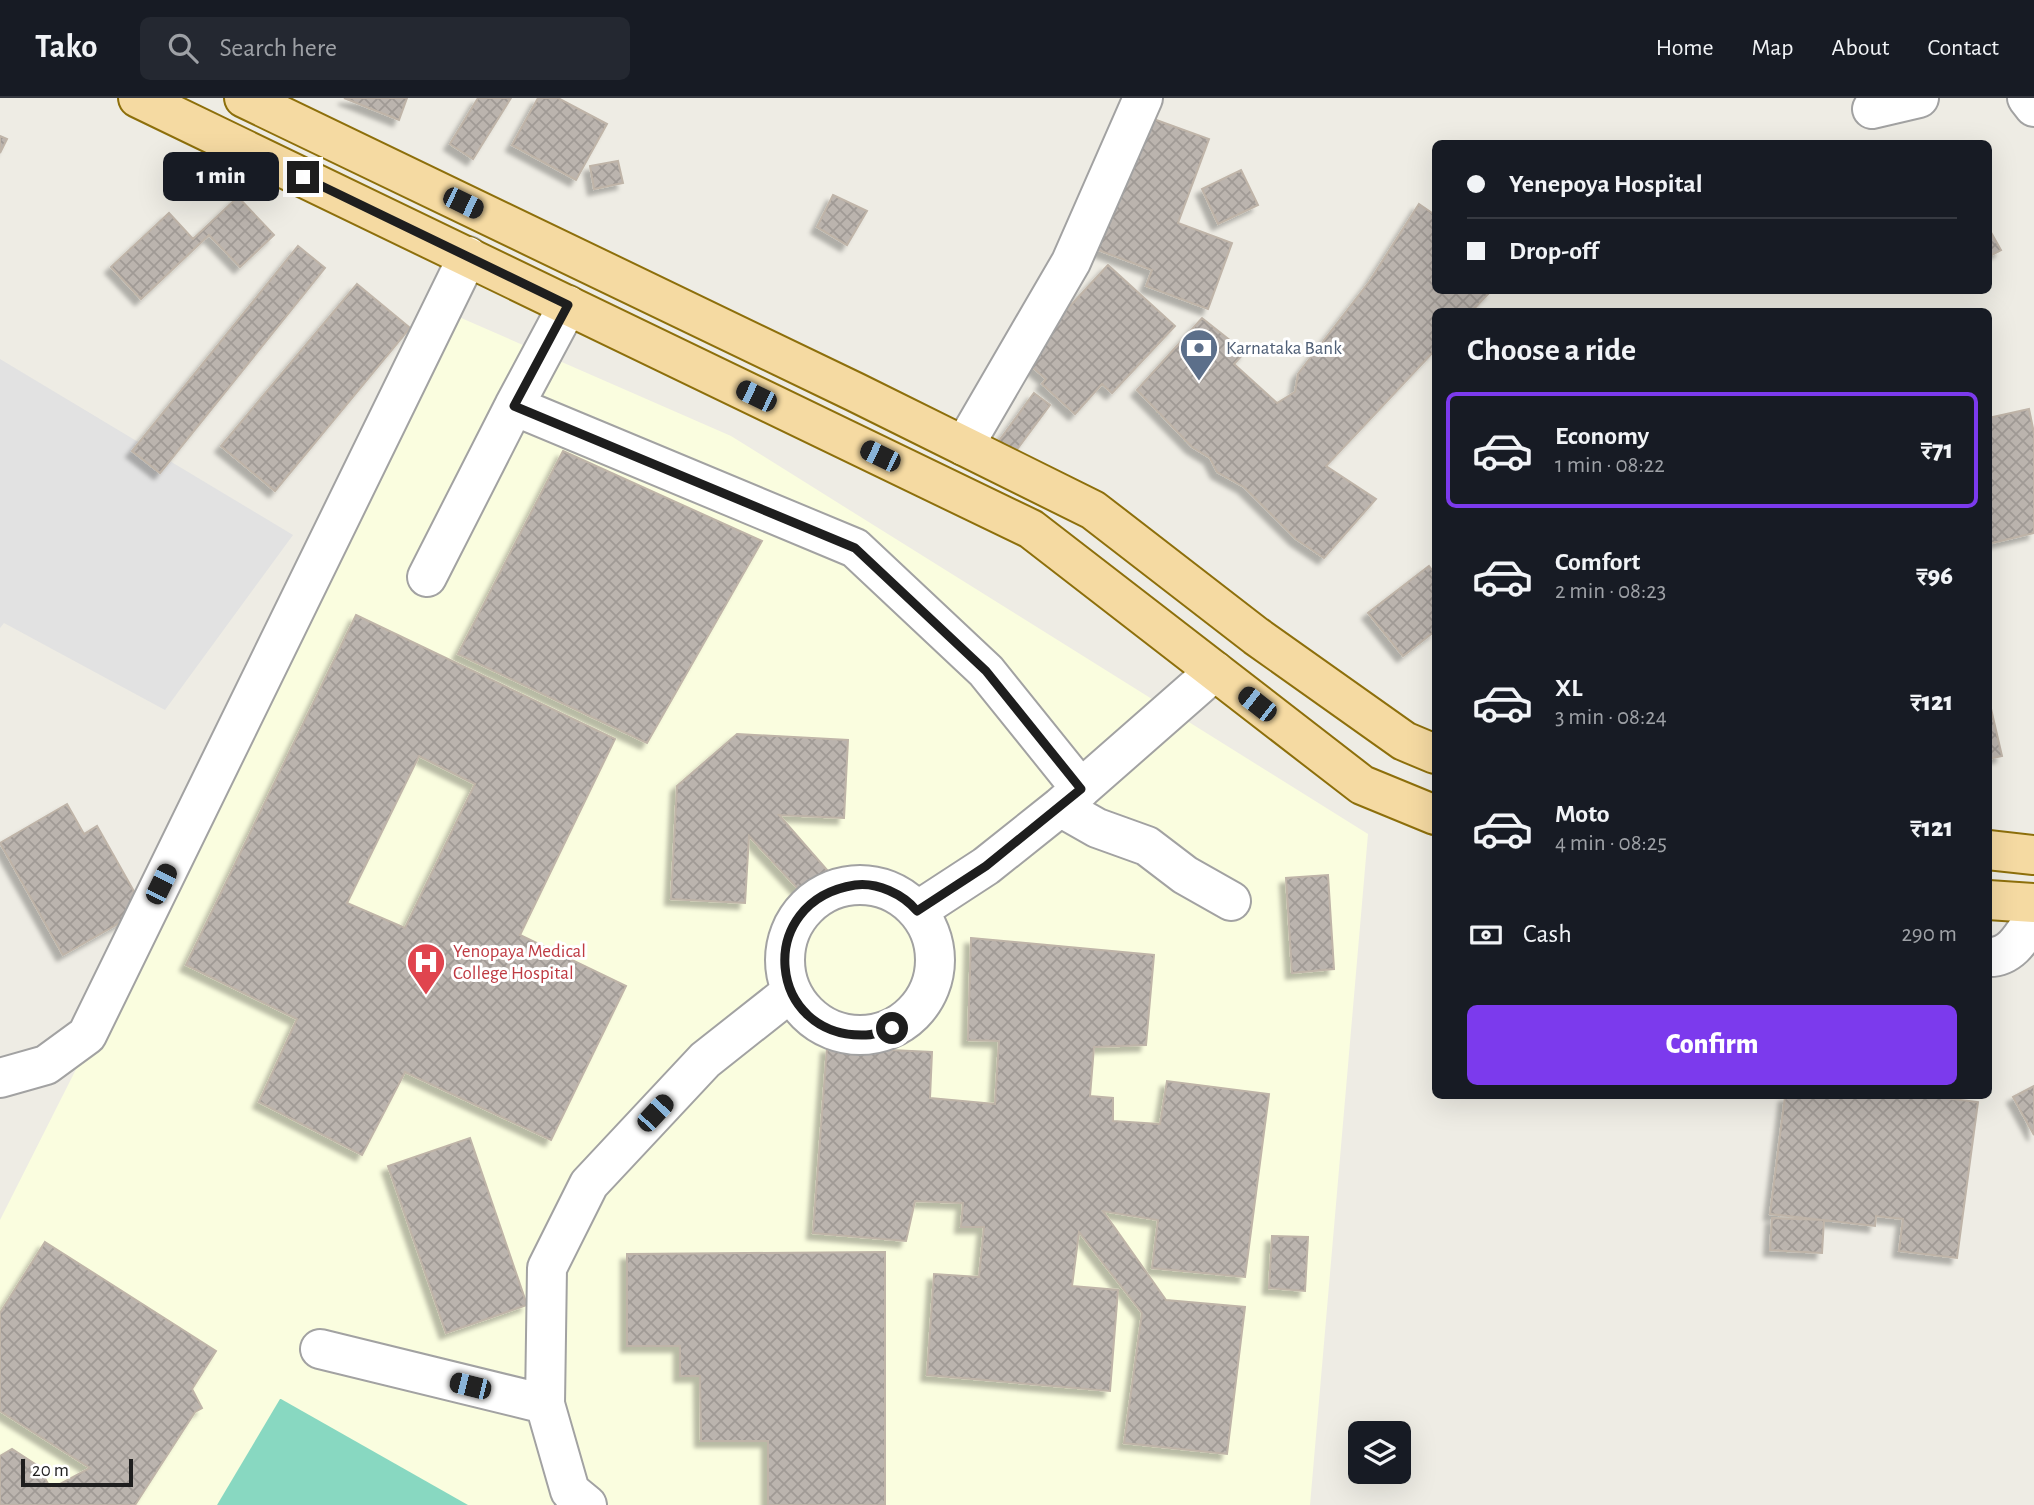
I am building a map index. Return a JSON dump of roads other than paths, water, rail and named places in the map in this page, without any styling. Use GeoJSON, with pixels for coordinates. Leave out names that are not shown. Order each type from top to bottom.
{"type":"FeatureCollection","features":[{"type":"Feature","properties":{"kind":"main road"},"geometry":{"type":"LineString","coordinates":[[138,98],[1031,529],[1362,785],[1432,814]]}},
{"type":"Feature","properties":{"kind":"main road"},"geometry":{"type":"LineString","coordinates":[[244,98],[1093,510],[1256,636],[1404,741],[1432,753]]}},
{"type":"Feature","properties":{"kind":"main road"},"geometry":{"type":"LineString","coordinates":[[780,407],[803,367]]}},
{"type":"Feature","properties":{"kind":"main road"},"geometry":{"type":"LineString","coordinates":[[1992,850],[2034,855]]}},
{"type":"Feature","properties":{"kind":"main road"},"geometry":{"type":"LineString","coordinates":[[1992,900],[2034,903]]}},
{"type":"Feature","properties":{"kind":"street"},"geometry":{"type":"LineString","coordinates":[[964,446],[1071,262],[1143,98]]}},
{"type":"Feature","properties":{"kind":"street"},"geometry":{"type":"LineString","coordinates":[[1872,109],[1919,98]]}},
{"type":"Feature","properties":{"kind":"street"},"geometry":{"type":"LineString","coordinates":[[2027,98],[2034,107]]}},
{"type":"Feature","properties":{"kind":"street"},"geometry":{"type":"LineString","coordinates":[[0,1078],[46,1065],[87,1035],[468,256]]}},
{"type":"Feature","properties":{"kind":"street"},"geometry":{"type":"LineString","coordinates":[[427,577],[568,305]]}},
{"type":"Feature","properties":{"kind":"street"},"geometry":{"type":"LineString","coordinates":[[514,406],[855,548],[986,671],[1070,798],[1097,828],[1147,846],[1185,875],[1231,901]]}},
{"type":"Feature","properties":{"kind":"street"},"geometry":{"type":"LineString","coordinates":[[917,911],[986,866],[1070,798],[1215,671]]}},
{"type":"Feature","properties":{"kind":"street"},"geometry":{"type":"LineString","coordinates":[[861,884],[887,889],[910,902],[917,911],[926,922],[935,947],[934,974],[926,996],[912,1015],[892,1028],[869,1035],[845,1034],[823,1027],[804,1012],[791,992],[785,970],[785,946],[794,921],[812,901],[835,888],[861,884]]}},
{"type":"Feature","properties":{"kind":"street"},"geometry":{"type":"LineString","coordinates":[[1992,958],[2016,947],[2034,918]]}},
{"type":"Feature","properties":{"kind":"street"},"geometry":{"type":"LineString","coordinates":[[587,1505],[570,1491],[545,1404],[547,1268],[589,1184],[705,1060],[791,992]]}},
{"type":"Feature","properties":{"kind":"street"},"geometry":{"type":"LineString","coordinates":[[320,1349],[545,1404]]}},
{"type":"Feature","properties":{"kind":"place","name":"Karnataka Bank"},"geometry":{"type":"Point","coordinates":[1199,382]}},
{"type":"Feature","properties":{"kind":"place","name":"Yenopaya Medical College Hospital"},"geometry":{"type":"Point","coordinates":[426,996]}}]}
